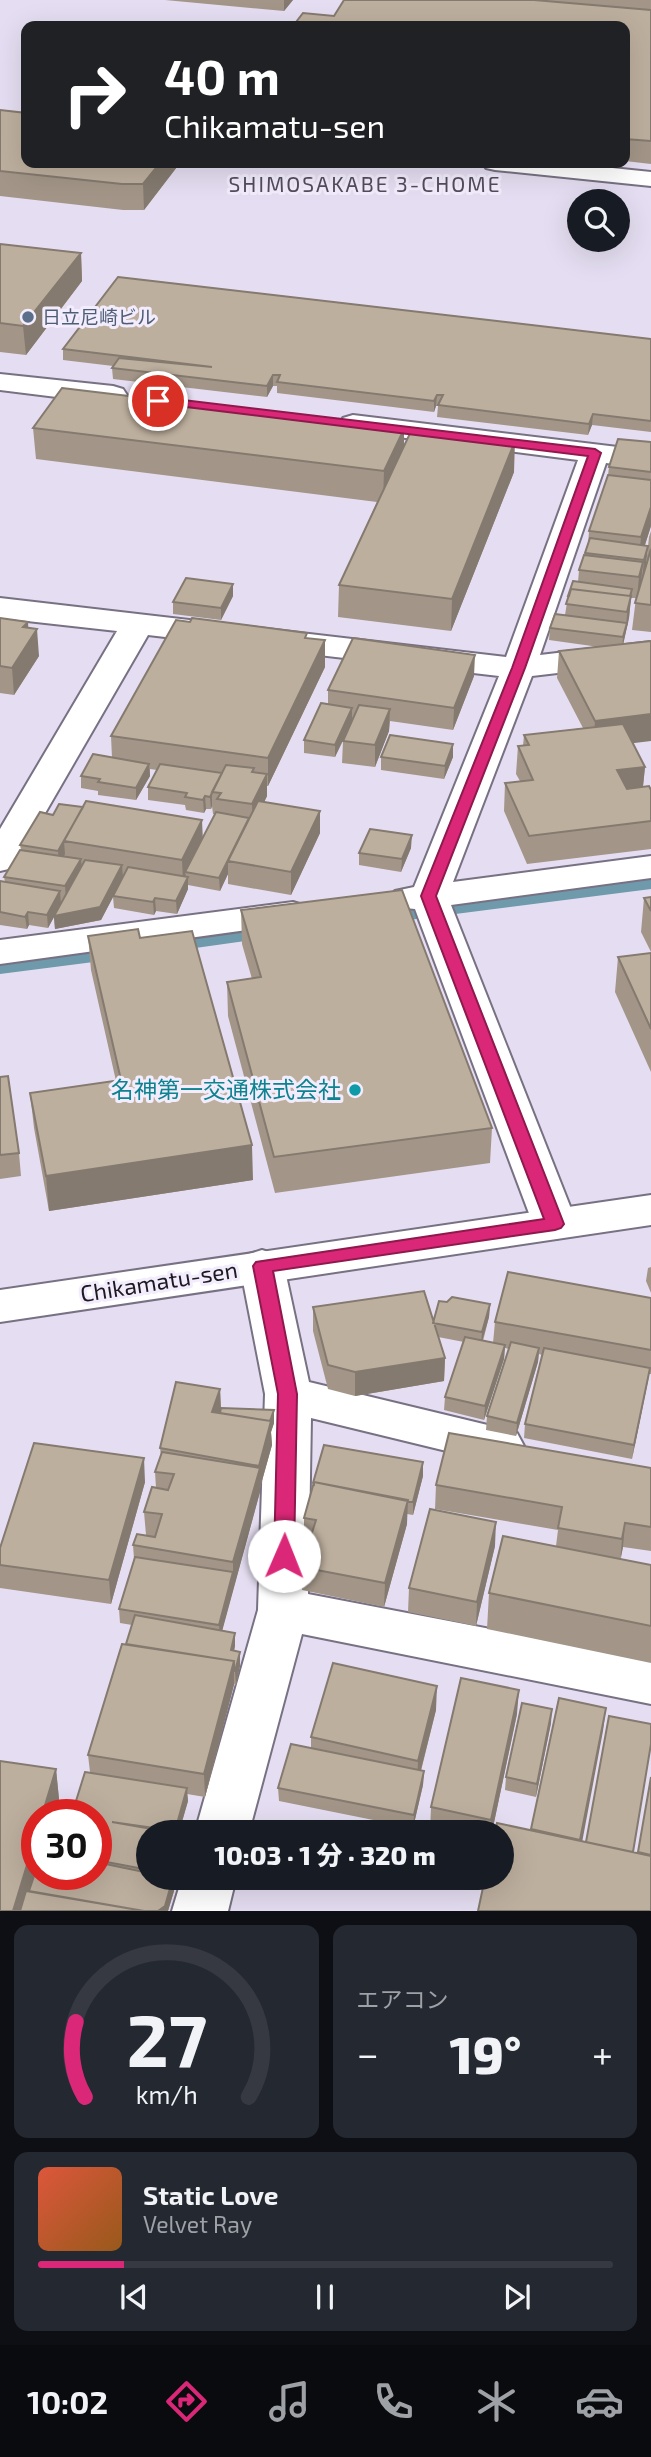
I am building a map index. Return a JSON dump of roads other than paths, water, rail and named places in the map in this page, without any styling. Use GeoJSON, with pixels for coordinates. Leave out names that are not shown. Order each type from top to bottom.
{"type":"FeatureCollection","features":[{"type":"Feature","properties":{"kind":"street"},"geometry":{"type":"LineString","coordinates":[[544,168],[651,179]]}},
{"type":"Feature","properties":{"kind":"street"},"geometry":{"type":"LineString","coordinates":[[0,382],[136,398]]}},
{"type":"Feature","properties":{"kind":"street"},"geometry":{"type":"LineString","coordinates":[[326,421],[651,460]]}},
{"type":"Feature","properties":{"kind":"street"},"geometry":{"type":"LineString","coordinates":[[555,1224],[429,896],[519,668],[595,453]]}},
{"type":"Feature","properties":{"kind":"street"},"geometry":{"type":"LineString","coordinates":[[0,608],[519,668],[651,652]]}},
{"type":"Feature","properties":{"kind":"street"},"geometry":{"type":"LineString","coordinates":[[0,860],[138,624]]}},
{"type":"Feature","properties":{"kind":"street"},"geometry":{"type":"LineString","coordinates":[[373,903],[651,867]]}},
{"type":"Feature","properties":{"kind":"street"},"geometry":{"type":"LineString","coordinates":[[0,952],[332,909]]}},
{"type":"Feature","properties":{"kind":"street","name":"Chikamatu-sen"},"geometry":{"type":"LineString","coordinates":[[0,1306],[651,1210]]}},
{"type":"Feature","properties":{"kind":"street"},"geometry":{"type":"LineString","coordinates":[[225,1820],[283,1610],[288,1394],[262,1266]]}},
{"type":"Feature","properties":{"kind":"street"},"geometry":{"type":"LineString","coordinates":[[288,1394],[459,1438],[541,1454]]}},
{"type":"Feature","properties":{"kind":"street"},"geometry":{"type":"LineString","coordinates":[[283,1610],[651,1682]]}},
{"type":"Feature","properties":{"kind":"street"},"geometry":{"type":"LineString","coordinates":[[200,1911],[206,1890]]}},
{"type":"Feature","properties":{"kind":"waterway"},"geometry":{"type":"LineString","coordinates":[[393,917],[651,884]]}},
{"type":"Feature","properties":{"kind":"waterway"},"geometry":{"type":"LineString","coordinates":[[174,946],[260,935]]}},
{"type":"Feature","properties":{"kind":"waterway"},"geometry":{"type":"LineString","coordinates":[[0,969],[111,955]]}},
{"type":"Feature","properties":{"kind":"place","name":"日立尼崎ビル"},"geometry":{"type":"Point","coordinates":[28,317]}},
{"type":"Feature","properties":{"kind":"place","name":"名神第一交通株式会社"},"geometry":{"type":"Point","coordinates":[355,1090]}},
{"type":"Feature","properties":{"kind":"district","name":"SHIMOSAKABE 3-CHOME"},"geometry":{"type":"Point","coordinates":[365,185]}}]}
